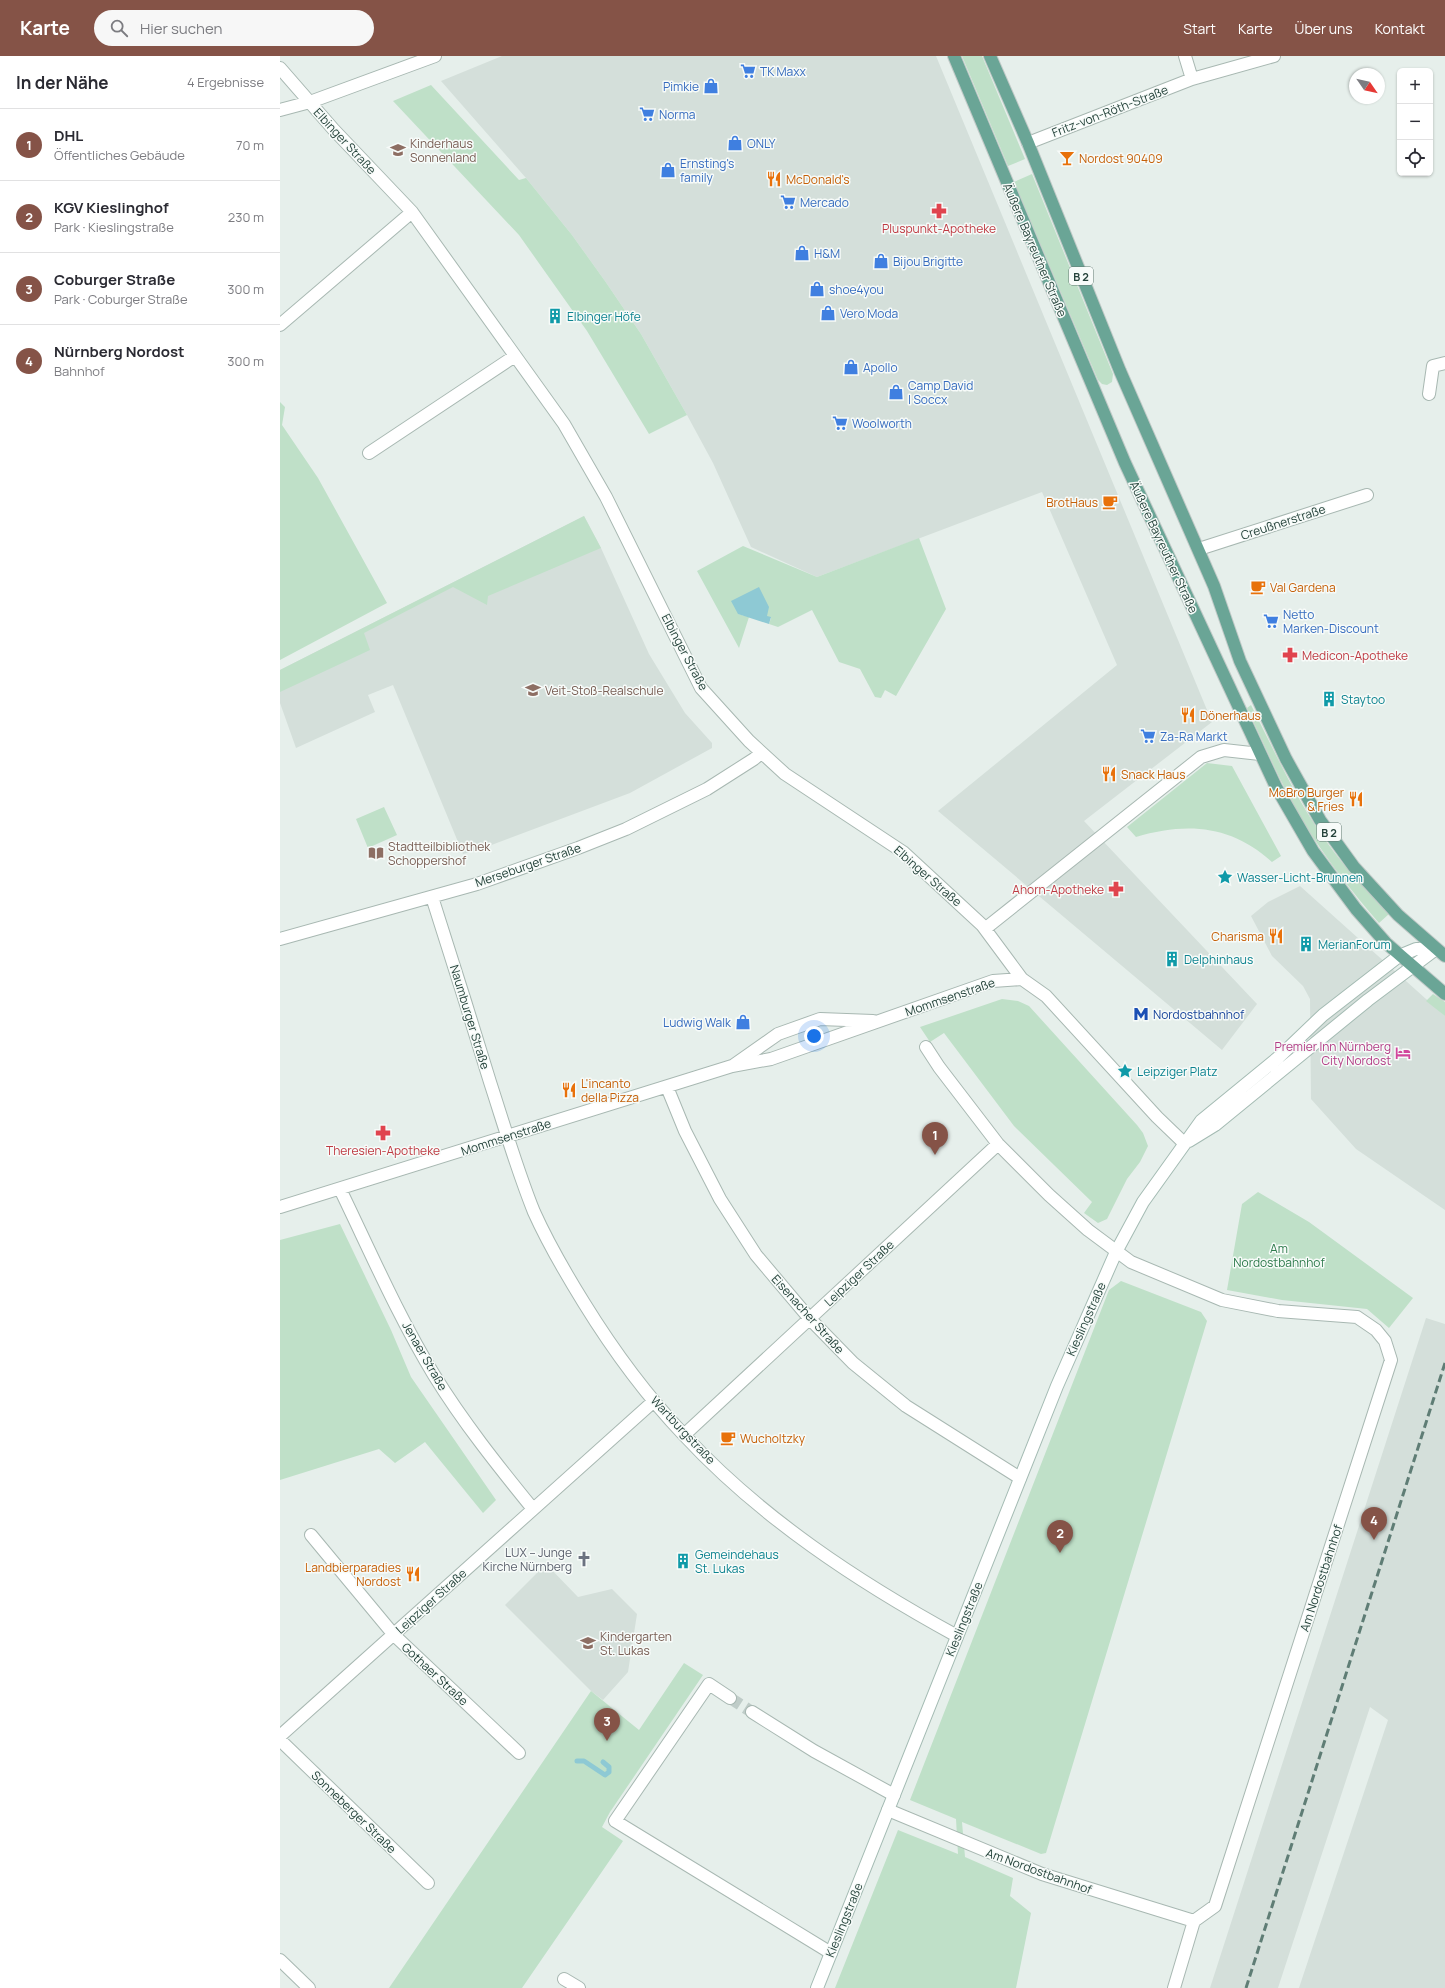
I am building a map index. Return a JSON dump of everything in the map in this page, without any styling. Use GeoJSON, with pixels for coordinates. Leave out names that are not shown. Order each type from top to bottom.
{"type":"FeatureCollection","features":[{"type":"Feature","properties":{"kind":"main road","name":"Äußere Bayreuther Straße"},"geometry":{"type":"LineString","coordinates":[[954,56],[1125,463],[1260,754],[1289,812],[1313,852],[1356,909],[1399,956],[1445,994]]}},
{"type":"Feature","properties":{"kind":"main road","name":"B 2"},"geometry":{"type":"LineString","coordinates":[[990,56],[1028,143],[1122,378],[1199,549],[1220,601],[1240,661],[1286,759],[1311,805],[1345,855],[1367,882],[1398,915],[1440,953]]}},
{"type":"Feature","properties":{"kind":"street"},"geometry":{"type":"LineString","coordinates":[[280,110],[310,102],[356,86],[435,56]]}},
{"type":"Feature","properties":{"kind":"street"},"geometry":{"type":"LineString","coordinates":[[1185,56],[1192,79]]}},
{"type":"Feature","properties":{"kind":"street","name":"Fritz-von-Röth-Straße"},"geometry":{"type":"LineString","coordinates":[[1028,143],[1192,79],[1274,56]]}},
{"type":"Feature","properties":{"kind":"street","name":"Elbinger Straße"},"geometry":{"type":"LineString","coordinates":[[280,68],[412,212],[564,424],[591,470],[701,688],[761,753],[785,774],[903,852],[986,928]]}},
{"type":"Feature","properties":{"kind":"street"},"geometry":{"type":"LineString","coordinates":[[280,325],[412,212]]}},
{"type":"Feature","properties":{"kind":"street"},"geometry":{"type":"LineString","coordinates":[[369,453],[516,356]]}},
{"type":"Feature","properties":{"kind":"street"},"geometry":{"type":"LineString","coordinates":[[1429,394],[1432,366],[1445,364]]}},
{"type":"Feature","properties":{"kind":"street","name":"Creußnerstraße"},"geometry":{"type":"LineString","coordinates":[[1199,549],[1367,495]]}},
{"type":"Feature","properties":{"kind":"street"},"geometry":{"type":"LineString","coordinates":[[1184,1143],[1157,1116],[1046,996],[1022,979],[986,928],[1201,757],[1224,750],[1260,754]]}},
{"type":"Feature","properties":{"kind":"street","name":"Merseburger Straße"},"geometry":{"type":"LineString","coordinates":[[280,939],[477,884],[578,848],[626,829],[707,789],[754,760],[761,753]]}},
{"type":"Feature","properties":{"kind":"street","name":"Naumburger Straße"},"geometry":{"type":"LineString","coordinates":[[432,897],[507,1137]]}},
{"type":"Feature","properties":{"kind":"street"},"geometry":{"type":"LineString","coordinates":[[926,1047],[939,1067],[998,1144],[1049,1195],[1097,1239],[1116,1252],[1143,1202],[1201,1120],[1279,1057],[1323,1015],[1399,956],[1416,949],[1440,953]]}},
{"type":"Feature","properties":{"kind":"street"},"geometry":{"type":"LineString","coordinates":[[1184,1143],[1215,1124],[1411,966],[1440,953]]}},
{"type":"Feature","properties":{"kind":"street","name":"Mommsenstraße"},"geometry":{"type":"LineString","coordinates":[[280,1207],[732,1066],[771,1059],[993,981],[1022,979]]}},
{"type":"Feature","properties":{"kind":"street","name":"Mommsenstraße"},"geometry":{"type":"LineString","coordinates":[[732,1066],[778,1034],[820,1018],[878,1021]]}},
{"type":"Feature","properties":{"kind":"street","name":"Eisenacher Straße"},"geometry":{"type":"LineString","coordinates":[[667,1087],[685,1131],[720,1199],[756,1255],[810,1319],[853,1363],[906,1406],[1020,1478]]}},
{"type":"Feature","properties":{"kind":"street","name":"Wartburgstraße"},"geometry":{"type":"LineString","coordinates":[[507,1137],[534,1213],[568,1278],[606,1338],[654,1401],[684,1435],[735,1484],[819,1551],[901,1606],[957,1636]]}},
{"type":"Feature","properties":{"kind":"street","name":"Leipziger Straße"},"geometry":{"type":"LineString","coordinates":[[684,1435],[998,1144]]}},
{"type":"Feature","properties":{"kind":"street","name":"Jenaer Straße"},"geometry":{"type":"LineString","coordinates":[[340,1188],[410,1331],[434,1376],[481,1444],[532,1509]]}},
{"type":"Feature","properties":{"kind":"street","name":"Kieslingstraße"},"geometry":{"type":"LineString","coordinates":[[817,1988],[1057,1386],[1116,1252]]}},
{"type":"Feature","properties":{"kind":"street","name":"Am Nordostbahnhof"},"geometry":{"type":"LineString","coordinates":[[888,1810],[1042,1874],[1194,1921],[1216,1906],[1391,1360],[1385,1341],[1376,1330],[1357,1317],[1278,1311],[1222,1300],[1150,1271],[1131,1262],[1116,1252]]}},
{"type":"Feature","properties":{"kind":"street","name":"Leipziger Straße"},"geometry":{"type":"LineString","coordinates":[[280,1736],[654,1401]]}},
{"type":"Feature","properties":{"kind":"street","name":"Gothaer Straße"},"geometry":{"type":"LineString","coordinates":[[311,1535],[394,1635],[519,1753]]}},
{"type":"Feature","properties":{"kind":"street"},"geometry":{"type":"LineString","coordinates":[[730,1698],[709,1684],[615,1822],[831,1953]]}},
{"type":"Feature","properties":{"kind":"street"},"geometry":{"type":"LineString","coordinates":[[752,1712],[814,1750],[894,1795]]}},
{"type":"Feature","properties":{"kind":"street","name":"Sonneberger Straße"},"geometry":{"type":"LineString","coordinates":[[280,1740],[428,1883]]}},
{"type":"Feature","properties":{"kind":"street"},"geometry":{"type":"LineString","coordinates":[[1174,1988],[1194,1921]]}},
{"type":"Feature","properties":{"kind":"street"},"geometry":{"type":"LineString","coordinates":[[280,1960],[309,1988]]}},
{"type":"Feature","properties":{"kind":"street"},"geometry":{"type":"LineString","coordinates":[[564,1979],[579,1988]]}},
{"type":"Feature","properties":{"kind":"shaded area"},"geometry":{"type":"Polygon","coordinates":[[[502,56],[936,56],[1212,722],[1084,821],[1257,1004],[1222,1050],[938,811],[1117,665],[1042,492],[817,577],[751,547],[713,463],[641,334],[572,235],[526,178],[441,81],[502,56]]]}},
{"type":"Feature","properties":{"kind":"shaded area","name":"Veit-Stoß-Realschule"},"geometry":{"type":"Polygon","coordinates":[[[584,516],[601,548],[649,654],[685,713],[712,743],[712,748],[630,793],[481,849],[463,854],[393,685],[368,695],[375,712],[296,748],[280,703],[280,670],[584,516]]]}},
{"type":"Feature","properties":{"kind":"shaded area"},"geometry":{"type":"Polygon","coordinates":[[[1300,886],[1445,1016],[1445,1210],[1356,1149],[1311,1099],[1310,999],[1303,986],[1272,956],[1251,916],[1268,902],[1300,886]]]}},
{"type":"Feature","properties":{"kind":"shaded area"},"geometry":{"type":"Polygon","coordinates":[[[1426,1318],[1445,1324],[1445,1988],[1299,1988],[1388,1720],[1370,1707],[1278,1988],[1210,1988],[1426,1318]]]}},
{"type":"Feature","properties":{"kind":"shaded area","name":"Kindergarten St. Lukas"},"geometry":{"type":"Polygon","coordinates":[[[546,1564],[578,1597],[612,1589],[637,1614],[628,1672],[603,1700],[591,1691],[505,1605],[546,1564]]]}},
{"type":"Feature","properties":{"kind":"green space"},"geometry":{"type":"Polygon","coordinates":[[[962,56],[982,56],[1025,159],[1008,166],[962,56]]]}},
{"type":"Feature","properties":{"kind":"green space"},"geometry":{"type":"Polygon","coordinates":[[[431,85],[519,180],[526,178],[572,235],[641,334],[687,415],[649,434],[587,331],[519,235],[393,101],[431,85]]]}},
{"type":"Feature","properties":{"kind":"green space"},"geometry":{"type":"Polygon","coordinates":[[[1032,174],[1113,374],[1112,382],[1107,385],[1102,384],[1098,380],[1014,182],[1032,174]]]}},
{"type":"Feature","properties":{"kind":"green space"},"geometry":{"type":"Polygon","coordinates":[[[280,402],[285,407],[282,425],[318,478],[387,603],[280,660],[280,402]]]}},
{"type":"Feature","properties":{"kind":"green space"},"geometry":{"type":"Polygon","coordinates":[[[584,516],[601,548],[488,596],[487,605],[453,587],[364,633],[370,650],[280,692],[280,670],[584,516]]]}},
{"type":"Feature","properties":{"kind":"green space"},"geometry":{"type":"Polygon","coordinates":[[[919,538],[946,609],[896,696],[885,690],[881,698],[875,697],[860,669],[839,662],[812,610],[778,627],[769,624],[771,618],[738,614],[749,617],[739,648],[697,571],[743,546],[817,577],[919,538]]]}},
{"type":"Feature","properties":{"kind":"green space"},"geometry":{"type":"Polygon","coordinates":[[[1251,705],[1290,783],[1317,828],[1351,873],[1389,914],[1379,923],[1332,865],[1298,814],[1275,769],[1247,708],[1251,705]]]}},
{"type":"Feature","properties":{"kind":"green space"},"geometry":{"type":"Polygon","coordinates":[[[1207,763],[1232,766],[1281,856],[1272,862],[1241,840],[1208,830],[1173,829],[1136,837],[1127,827],[1207,763]]]}},
{"type":"Feature","properties":{"kind":"green space"},"geometry":{"type":"Polygon","coordinates":[[[384,807],[397,835],[368,848],[356,819],[384,807]]]}},
{"type":"Feature","properties":{"kind":"green space"},"geometry":{"type":"Polygon","coordinates":[[[1433,994],[1445,1002],[1445,1016],[1426,1001],[1433,994]]]}},
{"type":"Feature","properties":{"kind":"green space"},"geometry":{"type":"Polygon","coordinates":[[[1002,999],[1018,1001],[1029,1006],[1143,1133],[1148,1146],[1140,1162],[1127,1179],[1107,1219],[1098,1223],[1084,1213],[1092,1202],[1014,1126],[944,1033],[930,1042],[920,1027],[1002,999]]]}},
{"type":"Feature","properties":{"kind":"green space","name":"Am Nordostbahnhof"},"geometry":{"type":"Polygon","coordinates":[[[1258,1192],[1309,1222],[1413,1298],[1389,1328],[1367,1309],[1282,1300],[1227,1290],[1242,1204],[1258,1192]]]}},
{"type":"Feature","properties":{"kind":"green space"},"geometry":{"type":"Polygon","coordinates":[[[340,1224],[391,1330],[411,1377],[496,1500],[483,1513],[425,1442],[395,1463],[379,1449],[280,1480],[280,1240],[340,1224]]]}},
{"type":"Feature","properties":{"kind":"green space"},"geometry":{"type":"Polygon","coordinates":[[[1121,1281],[1201,1312],[1207,1321],[1046,1853],[1041,1854],[962,1822],[965,1857],[1013,1878],[1010,1896],[1031,1913],[1016,1988],[835,1988],[898,1830],[958,1854],[956,1819],[910,1800],[1109,1290],[1121,1281]]]}},
{"type":"Feature","properties":{"kind":"green space"},"geometry":{"type":"Polygon","coordinates":[[[684,1663],[703,1675],[610,1812],[602,1827],[623,1841],[522,1988],[389,1988],[591,1691],[639,1730],[684,1663]]]}},
{"type":"Feature","properties":{"kind":"water"},"geometry":{"type":"Polygon","coordinates":[[[759,587],[769,607],[767,616],[771,617],[769,624],[738,614],[731,601],[759,587]]]}},
{"type":"Feature","properties":{"kind":"waterway"},"geometry":{"type":"LineString","coordinates":[[577,1761],[584,1761],[605,1775],[609,1772],[609,1767],[603,1762]]}},
{"type":"Feature","properties":{"kind":"tunnel"},"geometry":{"type":"LineString","coordinates":[[730,1698],[752,1712]]}},
{"type":"Feature","properties":{"kind":"railway"},"geometry":{"type":"LineString","coordinates":[[1246,1988],[1445,1363]]}},
{"type":"Feature","properties":{"kind":"place","name":"TK Maxx"},"geometry":{"type":"Point","coordinates":[748,71]}},
{"type":"Feature","properties":{"kind":"place","name":"Pimkie"},"geometry":{"type":"Point","coordinates":[711,86]}},
{"type":"Feature","properties":{"kind":"place","name":"Norma"},"geometry":{"type":"Point","coordinates":[647,114]}},
{"type":"Feature","properties":{"kind":"place","name":"ONLY"},"geometry":{"type":"Point","coordinates":[735,143]}},
{"type":"Feature","properties":{"kind":"place","name":"Kinderhaus Sonnenland"},"geometry":{"type":"Point","coordinates":[398,150]}},
{"type":"Feature","properties":{"kind":"place","name":"Nordost 90409"},"geometry":{"type":"Point","coordinates":[1067,158]}},
{"type":"Feature","properties":{"kind":"place","name":"Ernsting's family"},"geometry":{"type":"Point","coordinates":[668,170]}},
{"type":"Feature","properties":{"kind":"place","name":"McDonald's"},"geometry":{"type":"Point","coordinates":[774,179]}},
{"type":"Feature","properties":{"kind":"place","name":"Mercado"},"geometry":{"type":"Point","coordinates":[788,202]}},
{"type":"Feature","properties":{"kind":"place","name":"Pluspunkt-Apotheke"},"geometry":{"type":"Point","coordinates":[939,211]}},
{"type":"Feature","properties":{"kind":"place","name":"H&M"},"geometry":{"type":"Point","coordinates":[802,253]}},
{"type":"Feature","properties":{"kind":"place","name":"Bijou Brigitte"},"geometry":{"type":"Point","coordinates":[881,261]}},
{"type":"Feature","properties":{"kind":"place","name":"shoe4you"},"geometry":{"type":"Point","coordinates":[817,289]}},
{"type":"Feature","properties":{"kind":"place","name":"Vero Moda"},"geometry":{"type":"Point","coordinates":[828,313]}},
{"type":"Feature","properties":{"kind":"place","name":"Elbinger Höfe"},"geometry":{"type":"Point","coordinates":[555,316]}},
{"type":"Feature","properties":{"kind":"place","name":"Apollo"},"geometry":{"type":"Point","coordinates":[851,367]}},
{"type":"Feature","properties":{"kind":"place","name":"Camp David | Soccx"},"geometry":{"type":"Point","coordinates":[896,392]}},
{"type":"Feature","properties":{"kind":"place","name":"Woolworth"},"geometry":{"type":"Point","coordinates":[840,423]}},
{"type":"Feature","properties":{"kind":"place","name":"BrotHaus"},"geometry":{"type":"Point","coordinates":[1110,502]}},
{"type":"Feature","properties":{"kind":"place","name":"Val Gardena"},"geometry":{"type":"Point","coordinates":[1258,587]}},
{"type":"Feature","properties":{"kind":"place","name":"Netto Marken-Discount"},"geometry":{"type":"Point","coordinates":[1271,621]}},
{"type":"Feature","properties":{"kind":"place","name":"Medicon-Apotheke"},"geometry":{"type":"Point","coordinates":[1290,655]}},
{"type":"Feature","properties":{"kind":"place","name":"Veit-Stoß-Realschule"},"geometry":{"type":"Point","coordinates":[533,690]}},
{"type":"Feature","properties":{"kind":"place","name":"Staytoo"},"geometry":{"type":"Point","coordinates":[1329,699]}},
{"type":"Feature","properties":{"kind":"place","name":"Dönerhaus"},"geometry":{"type":"Point","coordinates":[1188,715]}},
{"type":"Feature","properties":{"kind":"place","name":"Za-Ra Markt"},"geometry":{"type":"Point","coordinates":[1148,736]}},
{"type":"Feature","properties":{"kind":"place","name":"Snack Haus"},"geometry":{"type":"Point","coordinates":[1109,774]}},
{"type":"Feature","properties":{"kind":"place","name":"MoBro Burger & Fries"},"geometry":{"type":"Point","coordinates":[1356,799]}},
{"type":"Feature","properties":{"kind":"place","name":"Stadtteilbibliothek Schoppershof"},"geometry":{"type":"Point","coordinates":[376,853]}},
{"type":"Feature","properties":{"kind":"place","name":"Wasser-Licht-Brunnen"},"geometry":{"type":"Point","coordinates":[1225,877]}},
{"type":"Feature","properties":{"kind":"place","name":"Ahorn-Apotheke"},"geometry":{"type":"Point","coordinates":[1116,889]}},
{"type":"Feature","properties":{"kind":"place","name":"Charisma"},"geometry":{"type":"Point","coordinates":[1276,936]}},
{"type":"Feature","properties":{"kind":"place","name":"MerianForum"},"geometry":{"type":"Point","coordinates":[1306,944]}},
{"type":"Feature","properties":{"kind":"place","name":"Delphinhaus"},"geometry":{"type":"Point","coordinates":[1172,959]}},
{"type":"Feature","properties":{"kind":"place","name":"Nordostbahnhof"},"geometry":{"type":"Point","coordinates":[1141,1014]}},
{"type":"Feature","properties":{"kind":"place","name":"Ludwig Walk"},"geometry":{"type":"Point","coordinates":[743,1022]}},
{"type":"Feature","properties":{"kind":"place","name":"Premier Inn Nürnberg City Nordost"},"geometry":{"type":"Point","coordinates":[1403,1053]}},
{"type":"Feature","properties":{"kind":"place","name":"Leipziger Platz"},"geometry":{"type":"Point","coordinates":[1125,1071]}},
{"type":"Feature","properties":{"kind":"place","name":"L'incanto della Pizza"},"geometry":{"type":"Point","coordinates":[569,1090]}},
{"type":"Feature","properties":{"kind":"place","name":"Theresien-Apotheke"},"geometry":{"type":"Point","coordinates":[383,1133]}},
{"type":"Feature","properties":{"kind":"place","name":"DHL"},"geometry":{"type":"Point","coordinates":[935,1155]}},
{"type":"Feature","properties":{"kind":"place","name":"Wucholtzky"},"geometry":{"type":"Point","coordinates":[728,1438]}},
{"type":"Feature","properties":{"kind":"place","name":"Nürnberg Nordost"},"geometry":{"type":"Point","coordinates":[1374,1540]}},
{"type":"Feature","properties":{"kind":"place","name":"KGV Kieslinghof"},"geometry":{"type":"Point","coordinates":[1060,1553]}},
{"type":"Feature","properties":{"kind":"place","name":"LUX – Junge Kirche Nürnberg"},"geometry":{"type":"Point","coordinates":[584,1559]}},
{"type":"Feature","properties":{"kind":"place","name":"Gemeindehaus St. Lukas"},"geometry":{"type":"Point","coordinates":[683,1561]}},
{"type":"Feature","properties":{"kind":"place","name":"Landbierparadies Nordost"},"geometry":{"type":"Point","coordinates":[413,1574]}},
{"type":"Feature","properties":{"kind":"place","name":"Kindergarten St. Lukas"},"geometry":{"type":"Point","coordinates":[588,1643]}},
{"type":"Feature","properties":{"kind":"place","name":"Coburger Straße"},"geometry":{"type":"Point","coordinates":[607,1741]}}]}
